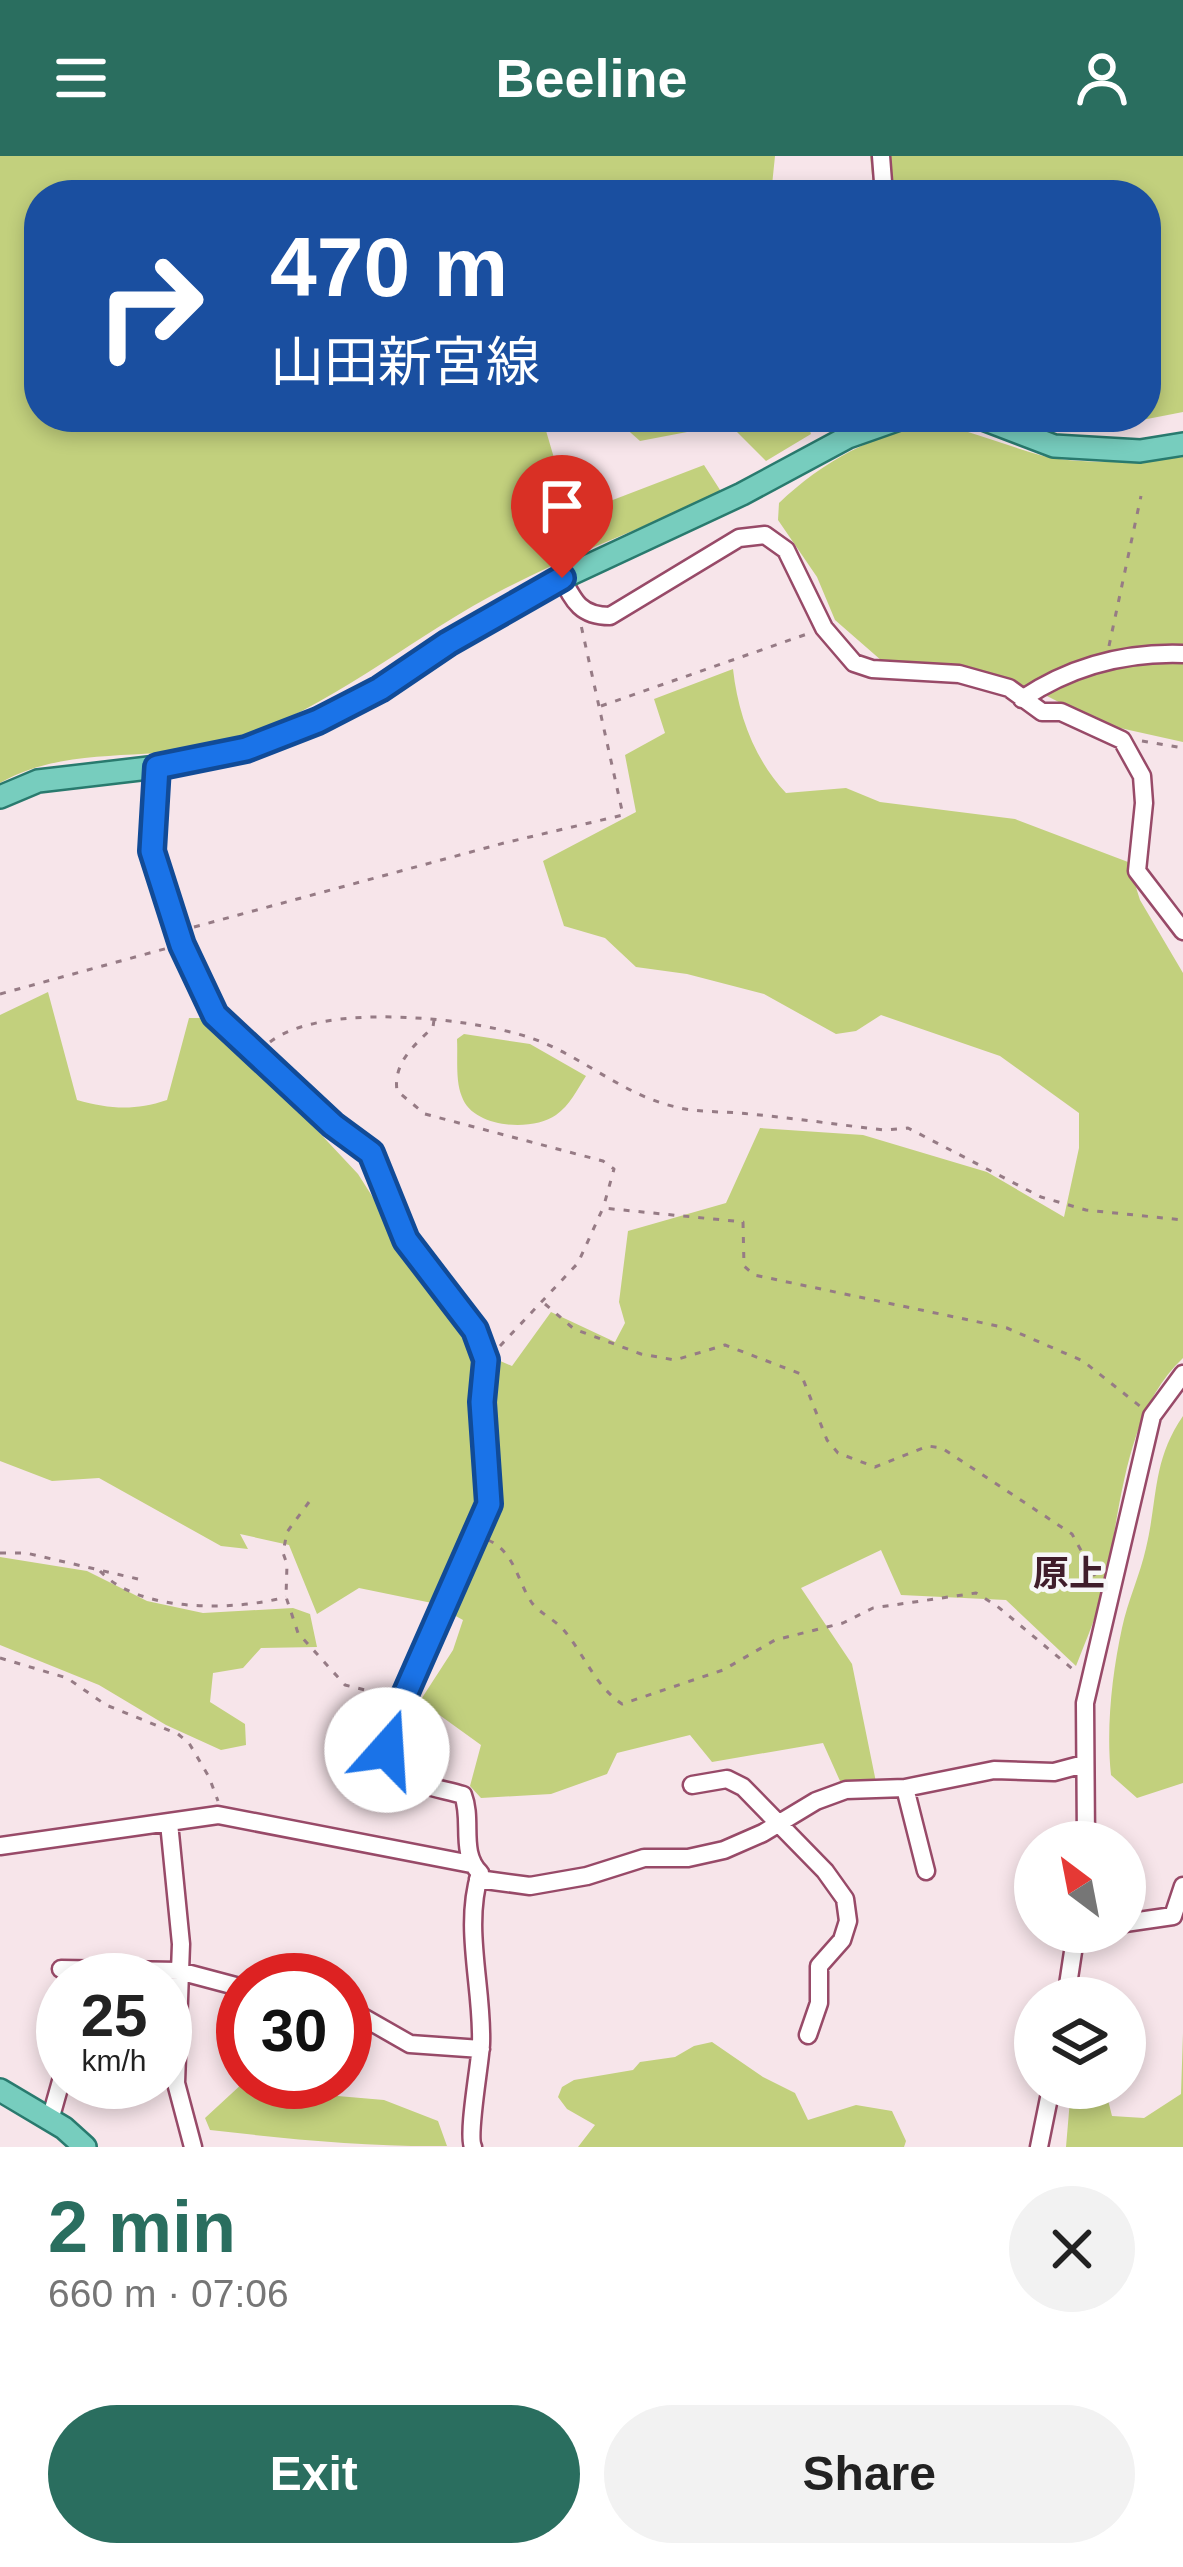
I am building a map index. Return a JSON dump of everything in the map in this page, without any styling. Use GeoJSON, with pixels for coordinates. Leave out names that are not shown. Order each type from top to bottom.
{"type":"FeatureCollection","features":[{"type":"Feature","properties":{"kind":"main road"},"geometry":{"type":"LineString","coordinates":[[0,797],[38,781],[157,767],[246,749],[318,721],[380,689],[448,643],[562,578],[862,432]]}},
{"type":"Feature","properties":{"kind":"main road"},"geometry":{"type":"LineString","coordinates":[[1017,432],[1054,446],[1139,451],[1183,444]]}},
{"type":"Feature","properties":{"kind":"main road"},"geometry":{"type":"LineString","coordinates":[[0,2090],[85,2147]]}},
{"type":"Feature","properties":{"kind":"street"},"geometry":{"type":"LineString","coordinates":[[562,578],[576,606],[592,616],[610,616],[739,538],[765,535],[786,550],[824,628],[854,663],[959,674],[1009,688],[1042,712],[1061,712],[1122,740],[1142,776],[1137,871],[1183,931]]}},
{"type":"Feature","properties":{"kind":"street"},"geometry":{"type":"LineString","coordinates":[[1022,699],[1045,684],[1107,660],[1183,654]]}},
{"type":"Feature","properties":{"kind":"street"},"geometry":{"type":"LineString","coordinates":[[157,767],[152,851],[180,938],[215,1015],[333,1125],[371,1153],[406,1240],[475,1330],[486,1360],[482,1402],[489,1504],[388,1733],[387,1750],[406,1780],[463,1795],[468,1808],[466,1840],[475,1872],[472,1900],[481,2049],[469,2139],[473,2147]]}},
{"type":"Feature","properties":{"kind":"street"},"geometry":{"type":"LineString","coordinates":[[1085,1821],[1085,1703],[1152,1416],[1183,1374]]}},
{"type":"Feature","properties":{"kind":"street"},"geometry":{"type":"LineString","coordinates":[[0,1846],[218,1815],[530,1886],[587,1876],[644,1858],[688,1858],[724,1850],[846,1790],[905,1788],[994,1770],[1054,1772],[1084,1764]]}},
{"type":"Feature","properties":{"kind":"street"},"geometry":{"type":"LineString","coordinates":[[692,1785],[727,1779],[743,1787],[825,1870],[844,1899],[848,1922],[842,1940],[818,1966],[819,2003],[808,2035]]}},
{"type":"Feature","properties":{"kind":"street"},"geometry":{"type":"LineString","coordinates":[[905,1788],[926,1871]]}},
{"type":"Feature","properties":{"kind":"street"},"geometry":{"type":"LineString","coordinates":[[169,1823],[180,1953]]}},
{"type":"Feature","properties":{"kind":"street"},"geometry":{"type":"LineString","coordinates":[[1146,1921],[1178,1919],[1183,1886]]}},
{"type":"Feature","properties":{"kind":"street"},"geometry":{"type":"LineString","coordinates":[[372,2022],[410,2044],[481,2049]]}},
{"type":"Feature","properties":{"kind":"street"},"geometry":{"type":"LineString","coordinates":[[50,2120],[53,2109]]}},
{"type":"Feature","properties":{"kind":"street"},"geometry":{"type":"LineString","coordinates":[[183,2109],[193,2147]]}},
{"type":"Feature","properties":{"kind":"street"},"geometry":{"type":"LineString","coordinates":[[1039,2147],[1047,2109]]}},
{"type":"Feature","properties":{"kind":"path"},"geometry":{"type":"LineString","coordinates":[[1107,660],[1141,496]]}},
{"type":"Feature","properties":{"kind":"path"},"geometry":{"type":"LineString","coordinates":[[0,994],[504,843],[623,815],[576,606]]}},
{"type":"Feature","properties":{"kind":"path"},"geometry":{"type":"LineString","coordinates":[[599,706],[824,628]]}},
{"type":"Feature","properties":{"kind":"path"},"geometry":{"type":"LineString","coordinates":[[1122,740],[1183,748]]}},
{"type":"Feature","properties":{"kind":"path"},"geometry":{"type":"LineString","coordinates":[[434,1018],[434,1027],[404,1056],[394,1076],[397,1091],[425,1114],[603,1161],[614,1169],[603,1208],[578,1263],[486,1360]]}},
{"type":"Feature","properties":{"kind":"path"},"geometry":{"type":"LineString","coordinates":[[261,1056],[272,1040],[303,1023],[434,1018],[529,1037],[595,1067],[640,1096],[678,1108],[885,1130],[908,1128],[1041,1197],[1086,1210],[1183,1220]]}},
{"type":"Feature","properties":{"kind":"path"},"geometry":{"type":"LineString","coordinates":[[603,1208],[743,1222],[744,1266],[754,1275],[1006,1328],[1084,1361],[1152,1416]]}},
{"type":"Feature","properties":{"kind":"path"},"geometry":{"type":"LineString","coordinates":[[544,1303],[574,1329],[641,1354],[675,1360],[725,1345],[802,1374],[827,1439],[838,1453],[875,1467],[928,1447],[943,1448],[1072,1534],[1096,1578],[1112,1587]]}},
{"type":"Feature","properties":{"kind":"path"},"geometry":{"type":"LineString","coordinates":[[309,1502],[287,1532],[283,1553],[286,1598],[298,1634],[345,1685],[405,1697]]}},
{"type":"Feature","properties":{"kind":"path"},"geometry":{"type":"LineString","coordinates":[[476,1534],[497,1544],[515,1566],[533,1604],[563,1630],[607,1694],[622,1704],[723,1670],[794,1634],[843,1623],[893,1603],[976,1593],[1090,1681]]}},
{"type":"Feature","properties":{"kind":"path"},"geometry":{"type":"LineString","coordinates":[[0,1553],[26,1553],[138,1579]]}},
{"type":"Feature","properties":{"kind":"path"},"geometry":{"type":"LineString","coordinates":[[100,1571],[117,1589],[210,1608],[286,1598]]}},
{"type":"Feature","properties":{"kind":"path"},"geometry":{"type":"LineString","coordinates":[[0,1658],[68,1678],[106,1705],[178,1734],[189,1743],[209,1777],[218,1815]]}},
{"type":"Feature","properties":{"kind":"green space"},"geometry":{"type":"Polygon","coordinates":[[[0,156],[775,156],[773,180],[24,180],[24,432],[546,432],[571,516],[704,465],[722,493],[504,589],[276,724],[211,746],[57,762],[0,783],[0,156]]]}},
{"type":"Feature","properties":{"kind":"green space"},"geometry":{"type":"Polygon","coordinates":[[[870,156],[1183,156],[1183,412],[1161,416],[1161,180],[872,180],[870,156]]]}},
{"type":"Feature","properties":{"kind":"green space"},"geometry":{"type":"Polygon","coordinates":[[[630,432],[687,432],[640,441],[630,432]]]}},
{"type":"Feature","properties":{"kind":"green space"},"geometry":{"type":"Polygon","coordinates":[[[737,432],[810,432],[811,434],[766,461],[737,432]]]}},
{"type":"Feature","properties":{"kind":"green space"},"geometry":{"type":"Polygon","coordinates":[[[967,432],[1075,461],[1183,457],[1183,742],[1102,724],[1045,695],[955,665],[882,661],[835,620],[817,577],[778,520],[779,503],[814,474],[892,434],[967,432]]]}},
{"type":"Feature","properties":{"kind":"green space"},"geometry":{"type":"Polygon","coordinates":[[[733,669],[749,735],[786,793],[846,788],[880,802],[1015,819],[1128,862],[1140,900],[1183,973],[1183,1358],[1148,1406],[1137,1435],[1101,1596],[1076,1666],[1006,1600],[901,1595],[881,1550],[801,1588],[852,1664],[876,1782],[840,1781],[823,1743],[712,1762],[690,1735],[617,1753],[607,1774],[551,1794],[481,1798],[470,1786],[481,1745],[420,1701],[453,1650],[463,1620],[432,1603],[359,1588],[317,1614],[289,1545],[240,1534],[248,1549],[221,1546],[99,1478],[52,1481],[0,1461],[0,1015],[48,992],[77,1100],[122,1108],[167,1100],[189,1018],[206,1018],[358,1174],[468,1347],[512,1366],[551,1312],[615,1342],[625,1323],[619,1302],[628,1231],[726,1203],[760,1128],[863,1135],[987,1172],[1064,1217],[1079,1148],[1079,1113],[1000,1056],[881,1015],[856,1031],[836,1034],[764,994],[687,974],[636,967],[605,938],[564,926],[543,861],[636,812],[625,755],[665,733],[654,699],[733,669]]]}},
{"type":"Feature","properties":{"kind":"green space"},"geometry":{"type":"Polygon","coordinates":[[[464,1034],[530,1044],[586,1076],[565,1107],[546,1120],[519,1125],[490,1121],[468,1107],[460,1091],[457,1039],[464,1034]]]}},
{"type":"Feature","properties":{"kind":"green space"},"geometry":{"type":"Polygon","coordinates":[[[1183,1416],[1183,1783],[1137,1798],[1111,1775],[1113,1682],[1161,1464],[1183,1416]]]}},
{"type":"Feature","properties":{"kind":"green space"},"geometry":{"type":"Polygon","coordinates":[[[0,1557],[87,1571],[147,1601],[203,1613],[293,1608],[310,1614],[317,1647],[261,1648],[243,1668],[213,1673],[210,1702],[245,1724],[246,1745],[221,1750],[166,1725],[99,1685],[0,1645],[0,1557]]]}},
{"type":"Feature","properties":{"kind":"green space"},"geometry":{"type":"Polygon","coordinates":[[[1183,2033],[1183,2147],[1066,2147],[1069,2109],[1110,2109],[1112,2116],[1144,2118],[1181,2094],[1183,2033]]]}},
{"type":"Feature","properties":{"kind":"green space"},"geometry":{"type":"Polygon","coordinates":[[[712,2042],[795,2093],[808,2120],[856,2105],[892,2111],[906,2141],[904,2147],[578,2147],[595,2125],[567,2109],[558,2097],[562,2087],[574,2080],[633,2070],[640,2062],[675,2057],[712,2042]]]}},
{"type":"Feature","properties":{"kind":"green space"},"geometry":{"type":"Polygon","coordinates":[[[372,2099],[384,2100],[438,2121],[447,2146],[328,2142],[210,2130],[205,2118],[216,2108],[372,2109],[372,2099]]]}},
{"type":"Feature","properties":{"kind":"district","name":"原上"},"geometry":{"type":"Point","coordinates":[1069,1573]}},
{"type":"Feature","properties":{"kind":"route"},"geometry":{"type":"LineString","coordinates":[[387,1750],[388,1733],[489,1504],[482,1402],[486,1360],[475,1330],[406,1240],[371,1153],[333,1125],[215,1015],[182,945],[152,851],[157,767],[246,749],[318,721],[380,689],[448,643],[562,578]]}}]}
